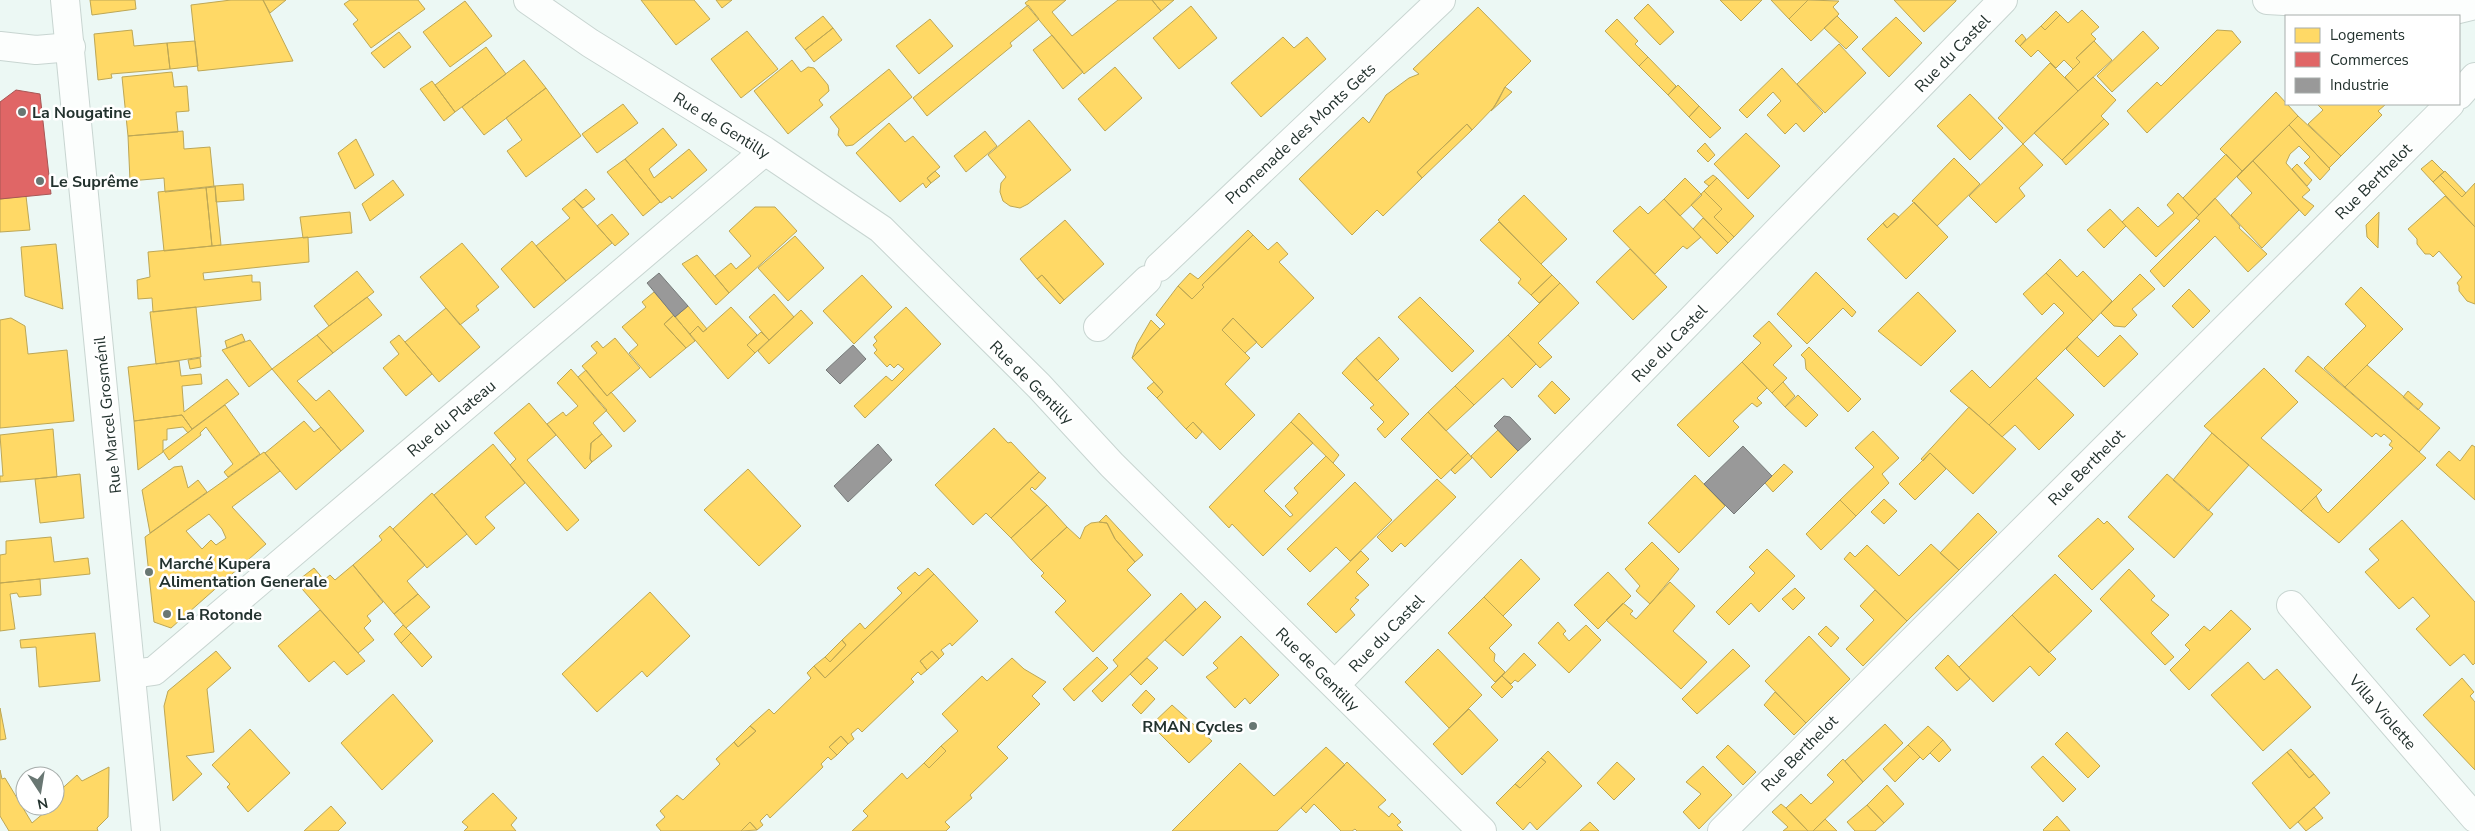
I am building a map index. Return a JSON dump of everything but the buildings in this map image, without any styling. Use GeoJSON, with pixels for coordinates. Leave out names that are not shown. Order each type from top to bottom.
{"type":"FeatureCollection","features":[{"type":"Feature","properties":{"kind":"street","name":"Rue Marcel Grosménil"},"geometry":{"type":"LineString","coordinates":[[65,0],[146,831]]}},
{"type":"Feature","properties":{"kind":"street","name":"Rue de Gentilly"},"geometry":{"type":"LineString","coordinates":[[528,0],[590,43],[765,151],[881,229],[1039,386],[1112,465],[1479,830]]}},
{"type":"Feature","properties":{"kind":"street","name":"Promenade des Monts Gets"},"geometry":{"type":"LineString","coordinates":[[1098,327],[1441,0]]}},
{"type":"Feature","properties":{"kind":"street","name":"Rue du Castel"},"geometry":{"type":"LineString","coordinates":[[1335,686],[2003,0]]}},
{"type":"Feature","properties":{"kind":"street"},"geometry":{"type":"LineString","coordinates":[[2267,0],[2432,10],[2455,10],[2475,5]]}},
{"type":"Feature","properties":{"kind":"street"},"geometry":{"type":"LineString","coordinates":[[0,46],[36,50],[71,47]]}},
{"type":"Feature","properties":{"kind":"street","name":"Rue Berthelot"},"geometry":{"type":"LineString","coordinates":[[1722,831],[2452,105]]}},
{"type":"Feature","properties":{"kind":"street","name":"Rue du Plateau"},"geometry":{"type":"LineString","coordinates":[[132,674],[154,671],[164,663],[765,151]]}},
{"type":"Feature","properties":{"kind":"street","name":"Villa Violette"},"geometry":{"type":"LineString","coordinates":[[2291,605],[2475,818]]}},
{"type":"Feature","properties":{"kind":"place","name":"La Nougatine"},"geometry":{"type":"Point","coordinates":[22,112]}},
{"type":"Feature","properties":{"kind":"place","name":"Le Suprême"},"geometry":{"type":"Point","coordinates":[40,181]}},
{"type":"Feature","properties":{"kind":"place","name":"Marché Kupera Alimentation Generale"},"geometry":{"type":"Point","coordinates":[149,572]}},
{"type":"Feature","properties":{"kind":"place","name":"La Rotonde"},"geometry":{"type":"Point","coordinates":[167,614]}},
{"type":"Feature","properties":{"kind":"place","name":"RMAN Cycles"},"geometry":{"type":"Point","coordinates":[1253,726]}}]}
